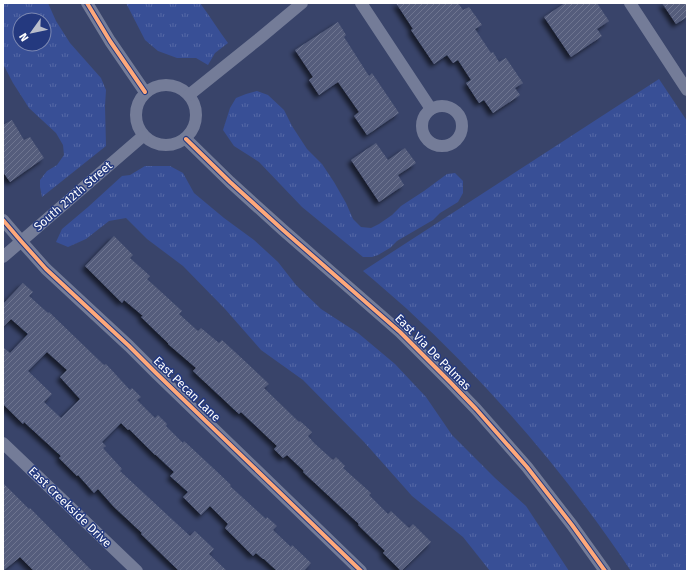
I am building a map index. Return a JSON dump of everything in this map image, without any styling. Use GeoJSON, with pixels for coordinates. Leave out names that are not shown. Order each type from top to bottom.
{"type":"FeatureCollection","features":[{"type":"Feature","properties":{"kind":"street"},"geometry":{"type":"LineString","coordinates":[[87,3],[110,41],[145,92]]}},
{"type":"Feature","properties":{"kind":"street"},"geometry":{"type":"LineString","coordinates":[[189,95],[302,3]]}},
{"type":"Feature","properties":{"kind":"street"},"geometry":{"type":"LineString","coordinates":[[361,3],[431,109]]}},
{"type":"Feature","properties":{"kind":"street"},"geometry":{"type":"LineString","coordinates":[[630,3],[687,90]]}},
{"type":"Feature","properties":{"kind":"street"},"geometry":{"type":"LineString","coordinates":[[168,85],[181,89],[189,95],[196,110],[196,118],[191,133],[186,139],[177,144],[168,146],[158,145],[149,141],[143,136],[137,127],[135,118],[139,99],[145,92],[153,87],[168,85]]}},
{"type":"Feature","properties":{"kind":"street","name":"South 212th Street"},"geometry":{"type":"LineString","coordinates":[[3,257],[143,136]]}},
{"type":"Feature","properties":{"kind":"street","name":"East Via De Palmas"},"geometry":{"type":"LineString","coordinates":[[186,139],[230,182],[283,230],[400,332],[450,382],[476,409],[531,472],[605,571]]}},
{"type":"Feature","properties":{"kind":"street","name":"East Pecan Lane"},"geometry":{"type":"LineString","coordinates":[[3,220],[46,269],[361,571]]}},
{"type":"Feature","properties":{"kind":"street","name":"East Creekside Drive"},"geometry":{"type":"LineString","coordinates":[[3,443],[137,571]]}},
{"type":"Feature","properties":{"kind":"green space"},"geometry":{"type":"Polygon","coordinates":[[[3,3],[48,3],[52,12],[56,21],[70,43],[101,78],[106,90],[106,146],[42,197],[40,180],[47,171],[57,165],[64,155],[63,145],[56,133],[29,108],[3,64],[3,3]]]}},
{"type":"Feature","properties":{"kind":"green space"},"geometry":{"type":"Polygon","coordinates":[[[126,3],[200,3],[228,43],[215,53],[208,65],[196,58],[177,58],[158,51],[145,40],[126,3]]]}},
{"type":"Feature","properties":{"kind":"green space"},"geometry":{"type":"Polygon","coordinates":[[[659,79],[687,121],[687,571],[631,571],[554,466],[498,401],[407,309],[363,271],[659,79]]]}},
{"type":"Feature","properties":{"kind":"green space"},"geometry":{"type":"Polygon","coordinates":[[[257,91],[268,95],[284,110],[292,126],[307,149],[322,164],[334,182],[353,219],[361,227],[371,228],[379,224],[392,215],[401,206],[447,174],[455,173],[463,181],[463,193],[458,202],[440,213],[433,220],[397,241],[390,248],[372,257],[363,257],[302,207],[259,162],[234,146],[223,130],[230,108],[236,98],[257,91]]]}},
{"type":"Feature","properties":{"kind":"green space"},"geometry":{"type":"Polygon","coordinates":[[[145,166],[170,166],[183,173],[194,193],[254,240],[278,262],[296,285],[321,309],[358,333],[395,364],[426,397],[452,435],[495,478],[526,506],[569,571],[490,571],[463,537],[412,496],[365,443],[303,380],[261,350],[225,309],[183,266],[147,239],[126,218],[109,221],[86,239],[68,247],[56,242],[62,229],[122,176],[130,175],[145,166]]]}},
{"type":"Feature","properties":{"kind":"building"},"geometry":{"type":"Polygon","coordinates":[[[396,3],[458,3],[463,10],[469,7],[482,25],[475,29],[491,53],[493,52],[499,62],[506,58],[523,83],[515,88],[520,95],[493,113],[484,100],[479,103],[466,83],[471,80],[458,60],[453,63],[447,55],[434,64],[411,30],[413,29],[396,3]]]}},
{"type":"Feature","properties":{"kind":"building"},"geometry":{"type":"Polygon","coordinates":[[[565,3],[597,3],[609,21],[597,29],[602,36],[571,57],[544,17],[565,3]]]}},
{"type":"Feature","properties":{"kind":"building"},"geometry":{"type":"Polygon","coordinates":[[[662,3],[687,3],[687,17],[676,24],[662,3]]]}},
{"type":"Feature","properties":{"kind":"building"},"geometry":{"type":"Polygon","coordinates":[[[338,22],[346,35],[344,37],[369,76],[372,73],[399,113],[367,135],[354,116],[359,112],[338,82],[319,95],[309,80],[313,77],[295,50],[338,22]]]}},
{"type":"Feature","properties":{"kind":"building"},"geometry":{"type":"Polygon","coordinates":[[[12,120],[24,140],[30,137],[44,158],[10,182],[3,172],[3,125],[12,120]]]}},
{"type":"Feature","properties":{"kind":"building"},"geometry":{"type":"Polygon","coordinates":[[[376,143],[388,160],[405,148],[416,163],[398,175],[404,185],[379,202],[351,160],[376,143]]]}},
{"type":"Feature","properties":{"kind":"building"},"geometry":{"type":"Polygon","coordinates":[[[114,236],[133,255],[130,258],[150,276],[147,279],[182,311],[179,314],[198,331],[201,328],[219,343],[222,340],[269,384],[264,388],[299,422],[300,421],[312,432],[308,436],[314,443],[333,460],[336,457],[345,466],[343,468],[371,493],[369,495],[388,514],[391,511],[409,528],[413,524],[431,542],[401,571],[383,553],[385,551],[358,525],[359,524],[303,472],[304,471],[287,455],[283,458],[274,449],[277,446],[241,412],[239,414],[193,371],[196,368],[168,344],[141,317],[143,316],[124,300],[122,303],[85,266],[114,236]]]}},
{"type":"Feature","properties":{"kind":"building"},"geometry":{"type":"Polygon","coordinates":[[[23,283],[33,292],[29,296],[48,313],[49,312],[104,365],[106,364],[130,390],[132,388],[141,397],[137,400],[155,418],[158,415],[167,424],[166,426],[183,443],[184,441],[266,519],[267,517],[277,526],[273,530],[311,563],[304,571],[277,571],[256,553],[253,556],[225,528],[228,524],[210,506],[201,515],[183,497],[188,492],[170,476],[174,472],[121,423],[102,442],[106,446],[103,448],[122,469],[120,471],[190,536],[195,531],[214,549],[209,554],[227,571],[179,571],[114,507],[98,489],[94,493],[78,475],[77,476],[59,458],[61,456],[24,422],[23,424],[3,404],[3,347],[10,353],[28,334],[11,319],[3,327],[3,304],[23,283]],[[47,352],[28,371],[52,394],[44,402],[61,418],[80,399],[60,377],[67,370],[47,352]]]}},
{"type":"Feature","properties":{"kind":"building"},"geometry":{"type":"Polygon","coordinates":[[[3,483],[29,509],[30,508],[92,571],[34,571],[20,557],[3,571],[3,483]]]}},
{"type":"Feature","properties":{"kind":"cycle path"},"geometry":{"type":"LineString","coordinates":[[87,3],[110,41],[145,92]]}},
{"type":"Feature","properties":{"kind":"cycle path"},"geometry":{"type":"LineString","coordinates":[[186,139],[230,182],[283,230],[400,332],[450,382],[527,467],[572,525],[605,571]]}},
{"type":"Feature","properties":{"kind":"cycle path"},"geometry":{"type":"LineString","coordinates":[[3,220],[46,269],[129,346],[361,571]]}}]}
